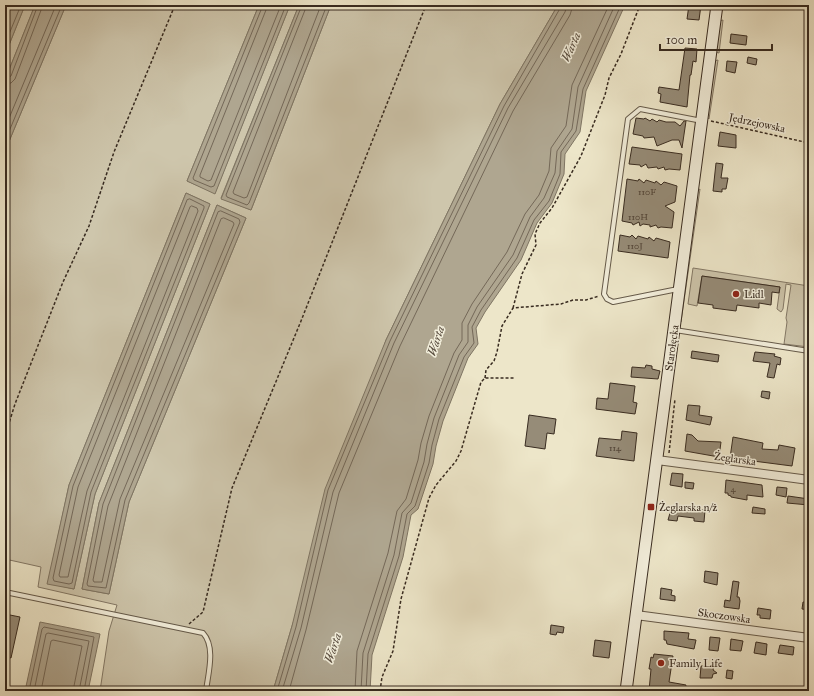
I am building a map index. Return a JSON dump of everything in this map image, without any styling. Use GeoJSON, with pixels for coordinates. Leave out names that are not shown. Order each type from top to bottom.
{"type":"FeatureCollection","features":[{"type":"Feature","properties":{"kind":"street","name":"Starołęcka"},"geometry":{"type":"LineString","coordinates":[[626,691],[717,5]]}},
{"type":"Feature","properties":{"kind":"street","name":"Żeglarska"},"geometry":{"type":"LineString","coordinates":[[657,460],[809,480]]}},
{"type":"Feature","properties":{"kind":"street","name":"Skoczowska"},"geometry":{"type":"LineString","coordinates":[[636,615],[809,638]]}},
{"type":"Feature","properties":{"kind":"lane"},"geometry":{"type":"LineString","coordinates":[[680,289],[613,302],[607,299],[604,294],[628,119],[640,110],[702,121]]}},
{"type":"Feature","properties":{"kind":"lane"},"geometry":{"type":"LineString","coordinates":[[674,330],[809,351]]}},
{"type":"Feature","properties":{"kind":"lane"},"geometry":{"type":"LineString","coordinates":[[5,592],[182,627],[203,633],[207,638],[209,645],[206,691]]}},
{"type":"Feature","properties":{"kind":"path"},"geometry":{"type":"LineString","coordinates":[[5,436],[14,404],[63,282],[88,226],[114,152],[175,5]]}},
{"type":"Feature","properties":{"kind":"path"},"geometry":{"type":"LineString","coordinates":[[182,627],[194,622],[203,612],[232,488],[295,336],[426,5]]}},
{"type":"Feature","properties":{"kind":"path"},"geometry":{"type":"LineString","coordinates":[[380,691],[382,677],[393,651],[401,599],[429,498],[436,485],[456,461],[461,451],[481,382],[485,378],[486,370],[494,361],[502,326],[513,308],[522,274],[536,245],[535,234],[552,208],[581,156],[605,95],[609,78],[622,54],[640,5]]}},
{"type":"Feature","properties":{"kind":"path","name":"Jędrzejowska"},"geometry":{"type":"LineString","coordinates":[[702,121],[809,142]]}},
{"type":"Feature","properties":{"kind":"path"},"geometry":{"type":"LineString","coordinates":[[513,308],[561,304],[573,300],[586,300],[604,294]]}},
{"type":"Feature","properties":{"kind":"path"},"geometry":{"type":"LineString","coordinates":[[485,378],[515,378]]}},
{"type":"Feature","properties":{"kind":"shaded area"},"geometry":{"type":"Polygon","coordinates":[[[25,5],[35,5],[5,80],[5,55],[25,5]]]}},
{"type":"Feature","properties":{"kind":"shaded area"},"geometry":{"type":"Polygon","coordinates":[[[66,5],[259,5],[187,181],[215,193],[290,5],[299,5],[221,198],[251,210],[331,5],[558,5],[500,104],[386,340],[292,626],[273,691],[100,691],[109,631],[117,605],[38,587],[41,567],[5,559],[5,151],[66,5]],[[186,193],[69,485],[48,583],[74,589],[95,494],[210,204],[186,193]],[[217,205],[99,503],[82,589],[109,594],[129,502],[246,218],[217,205]]]}},
{"type":"Feature","properties":{"kind":"shaded area"},"geometry":{"type":"Polygon","coordinates":[[[723,20],[719,53],[715,52],[719,21],[723,20]]]}},
{"type":"Feature","properties":{"kind":"shaded area"},"geometry":{"type":"Polygon","coordinates":[[[718,60],[709,119],[707,117],[714,61],[718,60]]]}},
{"type":"Feature","properties":{"kind":"shaded area"},"geometry":{"type":"Polygon","coordinates":[[[700,189],[681,322],[680,322],[697,191],[700,189]]]}},
{"type":"Feature","properties":{"kind":"shaded area"},"geometry":{"type":"Polygon","coordinates":[[[693,268],[809,286],[809,347],[784,344],[791,285],[786,284],[783,309],[781,312],[777,309],[780,287],[702,276],[697,306],[688,304],[693,268]]]}},
{"type":"Feature","properties":{"kind":"water"},"geometry":{"type":"Polygon","coordinates":[[[5,5],[25,5],[5,55],[5,5]]]}},
{"type":"Feature","properties":{"kind":"water"},"geometry":{"type":"Polygon","coordinates":[[[35,5],[66,5],[5,151],[5,80],[35,5]]]}},
{"type":"Feature","properties":{"kind":"water"},"geometry":{"type":"Polygon","coordinates":[[[259,5],[290,5],[215,194],[187,181],[259,5]]]}},
{"type":"Feature","properties":{"kind":"water"},"geometry":{"type":"Polygon","coordinates":[[[299,5],[331,5],[251,210],[221,199],[299,5]]]}},
{"type":"Feature","properties":{"kind":"water","name":"Warta"},"geometry":{"type":"Polygon","coordinates":[[[558,5],[625,5],[586,91],[580,132],[565,154],[564,174],[552,203],[537,223],[521,260],[485,312],[476,328],[478,344],[468,358],[443,421],[433,464],[418,509],[411,515],[403,557],[372,655],[370,691],[273,691],[292,626],[325,489],[386,340],[500,104],[558,5]]]}},
{"type":"Feature","properties":{"kind":"water"},"geometry":{"type":"Polygon","coordinates":[[[186,193],[210,204],[95,494],[74,589],[47,584],[69,485],[186,193]]]}},
{"type":"Feature","properties":{"kind":"water"},"geometry":{"type":"Polygon","coordinates":[[[217,205],[246,218],[129,502],[109,594],[82,589],[99,503],[217,205]]]}},
{"type":"Feature","properties":{"kind":"water"},"geometry":{"type":"Polygon","coordinates":[[[40,622],[100,634],[88,691],[25,691],[40,622]]]}},
{"type":"Feature","properties":{"kind":"building"},"geometry":{"type":"Polygon","coordinates":[[[689,5],[701,5],[699,20],[687,19],[689,5]]]}},
{"type":"Feature","properties":{"kind":"building"},"geometry":{"type":"Polygon","coordinates":[[[731,34],[747,36],[746,45],[730,43],[731,34]]]}},
{"type":"Feature","properties":{"kind":"building"},"geometry":{"type":"Polygon","coordinates":[[[685,48],[697,49],[696,62],[693,61],[690,75],[687,107],[660,102],[661,94],[658,93],[659,87],[679,90],[685,48]]]}},
{"type":"Feature","properties":{"kind":"building"},"geometry":{"type":"Polygon","coordinates":[[[748,57],[757,59],[756,65],[747,63],[748,57]]]}},
{"type":"Feature","properties":{"kind":"building"},"geometry":{"type":"Polygon","coordinates":[[[727,61],[737,62],[735,73],[726,71],[727,61]]]}},
{"type":"Feature","properties":{"kind":"building"},"geometry":{"type":"Polygon","coordinates":[[[636,118],[645,118],[650,121],[652,119],[657,122],[659,120],[675,122],[680,126],[684,121],[686,121],[682,148],[679,140],[672,140],[657,146],[654,137],[644,138],[643,136],[633,134],[636,118]]]}},
{"type":"Feature","properties":{"kind":"building"},"geometry":{"type":"Polygon","coordinates":[[[720,132],[736,135],[736,148],[718,146],[720,132]]]}},
{"type":"Feature","properties":{"kind":"building"},"geometry":{"type":"Polygon","coordinates":[[[632,147],[682,154],[680,170],[665,170],[664,167],[658,169],[657,167],[648,168],[646,164],[641,167],[640,165],[629,164],[632,147]]]}},
{"type":"Feature","properties":{"kind":"building"},"geometry":{"type":"Polygon","coordinates":[[[716,163],[723,164],[721,178],[728,178],[726,189],[722,189],[722,192],[713,191],[716,163]]]}},
{"type":"Feature","properties":{"kind":"building"},"geometry":{"type":"Polygon","coordinates":[[[627,179],[638,181],[639,179],[644,183],[646,180],[655,183],[656,181],[661,185],[664,182],[677,186],[675,202],[665,206],[674,212],[672,228],[658,228],[656,225],[650,227],[650,225],[643,224],[640,226],[639,222],[633,225],[632,223],[622,221],[627,179]]]}},
{"type":"Feature","properties":{"kind":"building"},"geometry":{"type":"Polygon","coordinates":[[[620,235],[630,237],[632,235],[636,239],[638,236],[648,239],[649,237],[654,241],[656,238],[670,242],[668,258],[618,251],[620,235]]]}},
{"type":"Feature","properties":{"kind":"building","name":"Lidl"},"geometry":{"type":"Polygon","coordinates":[[[702,276],[780,287],[779,293],[772,292],[771,305],[759,303],[759,308],[737,305],[736,311],[713,308],[713,305],[698,303],[702,276]]]}},
{"type":"Feature","properties":{"kind":"building"},"geometry":{"type":"Polygon","coordinates":[[[692,351],[719,355],[718,362],[691,358],[692,351]]]}},
{"type":"Feature","properties":{"kind":"building"},"geometry":{"type":"Polygon","coordinates":[[[755,352],[775,354],[774,356],[781,358],[780,365],[777,364],[774,378],[767,377],[770,363],[753,361],[755,352]]]}},
{"type":"Feature","properties":{"kind":"building"},"geometry":{"type":"Polygon","coordinates":[[[646,365],[652,366],[652,369],[660,371],[658,379],[631,377],[632,367],[645,368],[646,365]]]}},
{"type":"Feature","properties":{"kind":"building"},"geometry":{"type":"Polygon","coordinates":[[[610,383],[635,386],[633,402],[637,403],[635,414],[596,409],[597,398],[608,399],[610,383]]]}},
{"type":"Feature","properties":{"kind":"building"},"geometry":{"type":"Polygon","coordinates":[[[762,391],[770,392],[769,399],[761,397],[762,391]]]}},
{"type":"Feature","properties":{"kind":"building"},"geometry":{"type":"Polygon","coordinates":[[[688,405],[700,406],[699,415],[712,417],[710,425],[686,420],[688,405]]]}},
{"type":"Feature","properties":{"kind":"building"},"geometry":{"type":"Polygon","coordinates":[[[529,415],[556,419],[554,434],[547,433],[545,449],[525,446],[529,415]]]}},
{"type":"Feature","properties":{"kind":"building"},"geometry":{"type":"Polygon","coordinates":[[[622,431],[637,433],[634,461],[596,456],[599,438],[621,440],[622,431]]]}},
{"type":"Feature","properties":{"kind":"building"},"geometry":{"type":"Polygon","coordinates":[[[687,434],[692,435],[698,441],[721,442],[719,457],[685,451],[687,434]]]}},
{"type":"Feature","properties":{"kind":"building"},"geometry":{"type":"Polygon","coordinates":[[[733,437],[763,443],[762,449],[778,450],[779,445],[795,448],[792,466],[730,458],[733,437]]]}},
{"type":"Feature","properties":{"kind":"building"},"geometry":{"type":"Polygon","coordinates":[[[672,473],[683,474],[682,487],[670,485],[672,473]]]}},
{"type":"Feature","properties":{"kind":"building"},"geometry":{"type":"Polygon","coordinates":[[[726,480],[762,485],[763,497],[747,495],[747,500],[731,497],[728,493],[725,493],[726,480]]]}},
{"type":"Feature","properties":{"kind":"building"},"geometry":{"type":"Polygon","coordinates":[[[685,482],[694,483],[693,489],[685,488],[685,482]]]}},
{"type":"Feature","properties":{"kind":"building"},"geometry":{"type":"Polygon","coordinates":[[[777,487],[787,488],[786,497],[776,495],[777,487]]]}},
{"type":"Feature","properties":{"kind":"building"},"geometry":{"type":"Polygon","coordinates":[[[788,496],[809,499],[809,505],[787,503],[788,496]]]}},
{"type":"Feature","properties":{"kind":"building"},"geometry":{"type":"Polygon","coordinates":[[[672,506],[705,510],[704,522],[694,521],[694,518],[678,516],[677,521],[668,520],[672,506]]]}},
{"type":"Feature","properties":{"kind":"building"},"geometry":{"type":"Polygon","coordinates":[[[753,507],[765,509],[765,514],[752,513],[753,507]]]}},
{"type":"Feature","properties":{"kind":"building"},"geometry":{"type":"Polygon","coordinates":[[[705,571],[718,573],[717,585],[704,582],[705,571]]]}},
{"type":"Feature","properties":{"kind":"building"},"geometry":{"type":"Polygon","coordinates":[[[733,581],[739,582],[737,597],[739,597],[740,601],[739,609],[724,607],[725,600],[730,601],[733,581]]]}},
{"type":"Feature","properties":{"kind":"building"},"geometry":{"type":"Polygon","coordinates":[[[661,588],[672,590],[671,595],[675,596],[675,601],[660,599],[661,588]]]}},
{"type":"Feature","properties":{"kind":"building"},"geometry":{"type":"Polygon","coordinates":[[[803,602],[809,602],[809,610],[802,609],[803,602]]]}},
{"type":"Feature","properties":{"kind":"building"},"geometry":{"type":"Polygon","coordinates":[[[758,608],[771,610],[770,619],[760,618],[760,615],[757,615],[758,608]]]}},
{"type":"Feature","properties":{"kind":"building"},"geometry":{"type":"Polygon","coordinates":[[[5,614],[20,617],[11,658],[5,656],[5,614]]]}},
{"type":"Feature","properties":{"kind":"building"},"geometry":{"type":"Polygon","coordinates":[[[551,625],[564,627],[563,633],[557,632],[556,635],[550,634],[551,625]]]}},
{"type":"Feature","properties":{"kind":"building"},"geometry":{"type":"Polygon","coordinates":[[[664,631],[689,633],[688,639],[696,640],[694,649],[667,644],[666,640],[664,640],[664,631]]]}},
{"type":"Feature","properties":{"kind":"building"},"geometry":{"type":"Polygon","coordinates":[[[710,637],[720,638],[718,651],[709,650],[710,637]]]}},
{"type":"Feature","properties":{"kind":"building"},"geometry":{"type":"Polygon","coordinates":[[[731,639],[743,641],[741,651],[730,650],[731,639]]]}},
{"type":"Feature","properties":{"kind":"building"},"geometry":{"type":"Polygon","coordinates":[[[595,640],[611,642],[609,658],[593,656],[595,640]]]}},
{"type":"Feature","properties":{"kind":"building"},"geometry":{"type":"Polygon","coordinates":[[[756,642],[767,644],[766,655],[754,653],[756,642]]]}},
{"type":"Feature","properties":{"kind":"building"},"geometry":{"type":"Polygon","coordinates":[[[780,645],[794,647],[793,655],[778,653],[780,645]]]}},
{"type":"Feature","properties":{"kind":"building"},"geometry":{"type":"Polygon","coordinates":[[[654,654],[673,656],[669,682],[686,685],[685,691],[649,691],[651,669],[649,669],[651,657],[653,658],[654,654]]]}},
{"type":"Feature","properties":{"kind":"building"},"geometry":{"type":"Polygon","coordinates":[[[701,666],[714,667],[713,670],[717,673],[713,674],[712,678],[700,678],[701,666]]]}},
{"type":"Feature","properties":{"kind":"building"},"geometry":{"type":"Polygon","coordinates":[[[727,670],[733,671],[732,679],[726,678],[727,670]]]}},
{"type":"Feature","properties":{"kind":"place","name":"Lidl"},"geometry":{"type":"Point","coordinates":[736,294]}},
{"type":"Feature","properties":{"kind":"place","name":"Żeglarska n/ż"},"geometry":{"type":"Point","coordinates":[651,507]}},
{"type":"Feature","properties":{"kind":"place","name":"Family Life"},"geometry":{"type":"Point","coordinates":[661,663]}}]}
